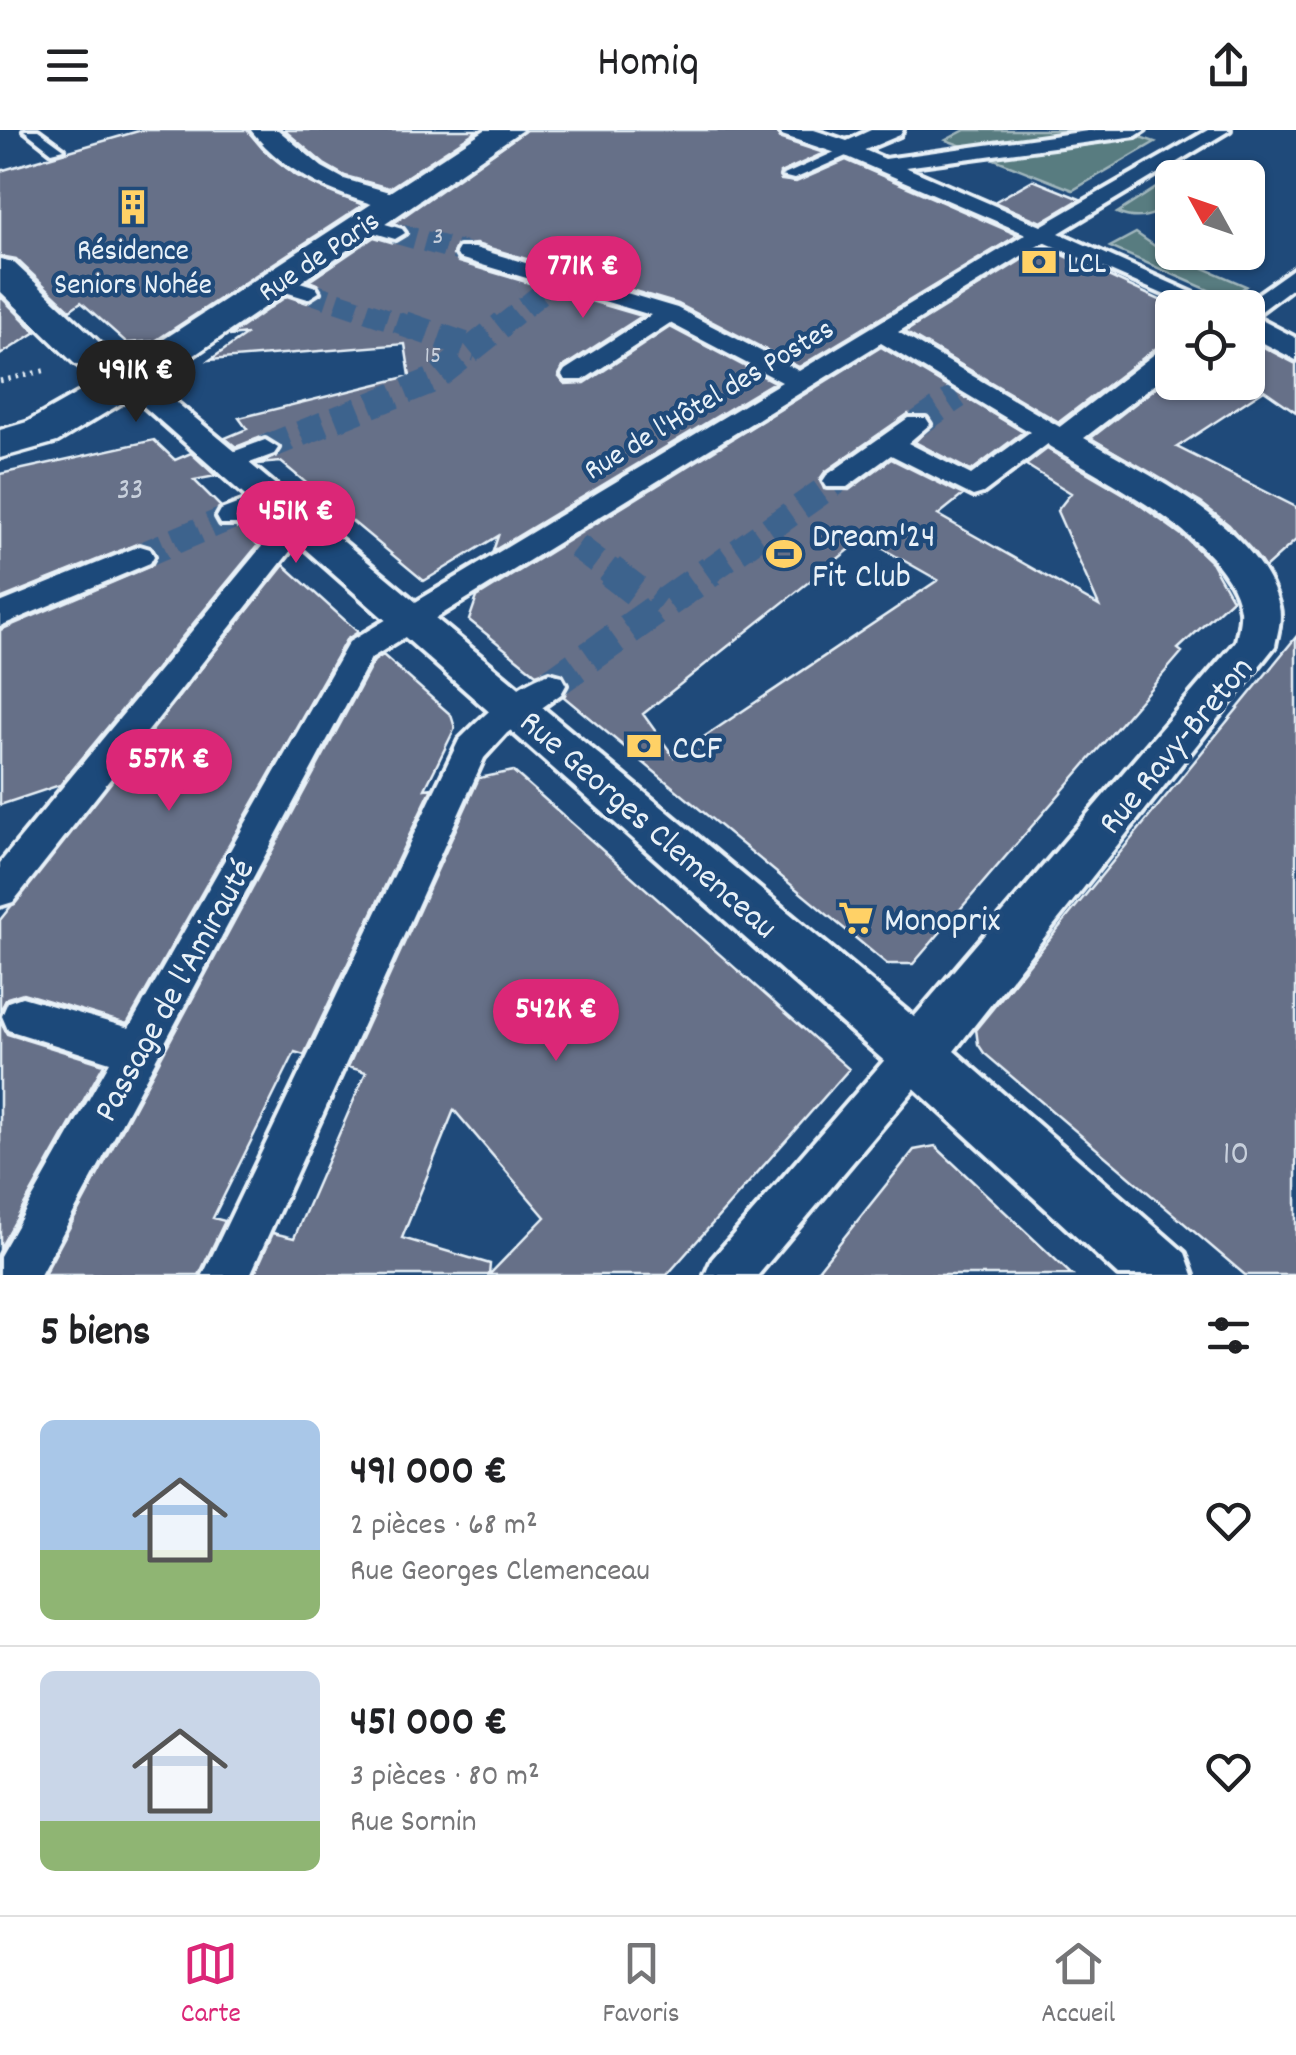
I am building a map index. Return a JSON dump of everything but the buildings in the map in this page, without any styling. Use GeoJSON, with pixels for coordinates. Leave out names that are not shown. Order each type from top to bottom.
{"type":"FeatureCollection","features":[{"type":"Feature","properties":{"kind":"street"},"geometry":{"type":"LineString","coordinates":[[264,130],[313,172],[386,220]]}},
{"type":"Feature","properties":{"kind":"street","name":"Rue de Paris"},"geometry":{"type":"LineString","coordinates":[[0,444],[42,432],[292,287],[506,130]]}},
{"type":"Feature","properties":{"kind":"street"},"geometry":{"type":"LineString","coordinates":[[791,130],[848,150],[1173,290]]}},
{"type":"Feature","properties":{"kind":"street"},"geometry":{"type":"LineString","coordinates":[[848,150],[891,130]]}},
{"type":"Feature","properties":{"kind":"street"},"geometry":{"type":"LineString","coordinates":[[883,165],[1136,130]]}},
{"type":"Feature","properties":{"kind":"street","name":"Rue de l'Hôtel des Postes"},"geometry":{"type":"LineString","coordinates":[[408,618],[566,537],[799,381],[1222,130]]}},
{"type":"Feature","properties":{"kind":"street"},"geometry":{"type":"LineString","coordinates":[[468,253],[551,286],[669,313],[799,381]]}},
{"type":"Feature","properties":{"kind":"street"},"geometry":{"type":"LineString","coordinates":[[0,270],[88,354],[130,380]]}},
{"type":"Feature","properties":{"kind":"street"},"geometry":{"type":"LineString","coordinates":[[1265,297],[1296,274]]}},
{"type":"Feature","properties":{"kind":"street"},"geometry":{"type":"LineString","coordinates":[[574,375],[669,313]]}},
{"type":"Feature","properties":{"kind":"street","name":"Rue Ravy-Breton"},"geometry":{"type":"LineString","coordinates":[[880,332],[964,391],[1054,435],[1180,514],[1222,545],[1249,582],[1260,610],[1255,646],[917,1054]]}},
{"type":"Feature","properties":{"kind":"street"},"geometry":{"type":"LineString","coordinates":[[1265,332],[1296,351]]}},
{"type":"Feature","properties":{"kind":"street"},"geometry":{"type":"LineString","coordinates":[[890,444],[973,487],[1155,367]]}},
{"type":"Feature","properties":{"kind":"street","name":"Rue Georges Clemenceau"},"geometry":{"type":"LineString","coordinates":[[130,380],[408,618],[533,697],[917,1054],[1164,1275]]}},
{"type":"Feature","properties":{"kind":"street"},"geometry":{"type":"LineString","coordinates":[[837,481],[917,424]]}},
{"type":"Feature","properties":{"kind":"street"},"geometry":{"type":"LineString","coordinates":[[228,463],[265,448]]}},
{"type":"Feature","properties":{"kind":"street"},"geometry":{"type":"LineString","coordinates":[[231,517],[284,512]]}},
{"type":"Feature","properties":{"kind":"street"},"geometry":{"type":"LineString","coordinates":[[0,890],[13,853],[284,512]]}},
{"type":"Feature","properties":{"kind":"street"},"geometry":{"type":"LineString","coordinates":[[0,615],[140,556]]}},
{"type":"Feature","properties":{"kind":"street","name":"Passage de l'Amirauté"},"geometry":{"type":"LineString","coordinates":[[16,1275],[352,661],[369,642],[408,618]]}},
{"type":"Feature","properties":{"kind":"street"},"geometry":{"type":"LineString","coordinates":[[226,1275],[471,750],[481,736],[533,697]]}},
{"type":"Feature","properties":{"kind":"street"},"geometry":{"type":"LineString","coordinates":[[22,1016],[138,1050]]}},
{"type":"Feature","properties":{"kind":"street"},"geometry":{"type":"LineString","coordinates":[[728,1275],[917,1054]]}},
{"type":"Feature","properties":{"kind":"lane"},"geometry":{"type":"LineString","coordinates":[[30,130],[57,150]]}},
{"type":"Feature","properties":{"kind":"lane"},"geometry":{"type":"LineString","coordinates":[[789,176],[848,150]]}},
{"type":"Feature","properties":{"kind":"path"},"geometry":{"type":"LineString","coordinates":[[0,381],[58,368]]}},
{"type":"Feature","properties":{"kind":"green space"},"geometry":{"type":"Polygon","coordinates":[[[965,130],[1107,130],[978,152],[946,140],[965,130]]]}},
{"type":"Feature","properties":{"kind":"green space"},"geometry":{"type":"Polygon","coordinates":[[[1128,133],[1155,142],[1073,190],[984,155],[1128,133]]]}},
{"type":"Feature","properties":{"kind":"green space"},"geometry":{"type":"Polygon","coordinates":[[[1155,189],[1155,213],[1132,217],[1117,213],[1155,189]]]}},
{"type":"Feature","properties":{"kind":"green space"},"geometry":{"type":"Polygon","coordinates":[[[1136,233],[1155,246],[1155,267],[1110,247],[1136,233]]]}},
{"type":"Feature","properties":{"kind":"green space"},"geometry":{"type":"Polygon","coordinates":[[[1163,270],[1208,270],[1246,286],[1241,290],[1208,290],[1163,270]]]}},
{"type":"Feature","properties":{"kind":"tunnel"},"geometry":{"type":"LineString","coordinates":[[395,233],[467,253]]}},
{"type":"Feature","properties":{"kind":"tunnel"},"geometry":{"type":"LineString","coordinates":[[308,292],[411,327]]}},
{"type":"Feature","properties":{"kind":"tunnel"},"geometry":{"type":"LineString","coordinates":[[500,327],[542,293]]}},
{"type":"Feature","properties":{"kind":"tunnel"},"geometry":{"type":"LineString","coordinates":[[404,324],[473,348]]}},
{"type":"Feature","properties":{"kind":"tunnel"},"geometry":{"type":"LineString","coordinates":[[473,348],[503,324]]}},
{"type":"Feature","properties":{"kind":"tunnel"},"geometry":{"type":"LineString","coordinates":[[265,448],[433,380],[473,348]]}},
{"type":"Feature","properties":{"kind":"tunnel"},"geometry":{"type":"LineString","coordinates":[[917,424],[958,396]]}},
{"type":"Feature","properties":{"kind":"tunnel"},"geometry":{"type":"LineString","coordinates":[[707,573],[837,481]]}},
{"type":"Feature","properties":{"kind":"tunnel"},"geometry":{"type":"LineString","coordinates":[[140,556],[231,517]]}},
{"type":"Feature","properties":{"kind":"tunnel"},"geometry":{"type":"LineString","coordinates":[[577,546],[613,573]]}},
{"type":"Feature","properties":{"kind":"tunnel"},"geometry":{"type":"LineString","coordinates":[[610,571],[658,608]]}},
{"type":"Feature","properties":{"kind":"tunnel"},"geometry":{"type":"LineString","coordinates":[[550,685],[711,571]]}},
{"type":"Feature","properties":{"kind":"place","name":"Résidence Seniors Nohée"},"geometry":{"type":"Point","coordinates":[133,207]}},
{"type":"Feature","properties":{"kind":"place","name":"LCL"},"geometry":{"type":"Point","coordinates":[1039,262]}},
{"type":"Feature","properties":{"kind":"place","name":"Dream'24 Fit Club"},"geometry":{"type":"Point","coordinates":[784,554]}},
{"type":"Feature","properties":{"kind":"place","name":"CCF"},"geometry":{"type":"Point","coordinates":[644,746]}},
{"type":"Feature","properties":{"kind":"place","name":"Monoprix"},"geometry":{"type":"Point","coordinates":[856,918]}}]}
